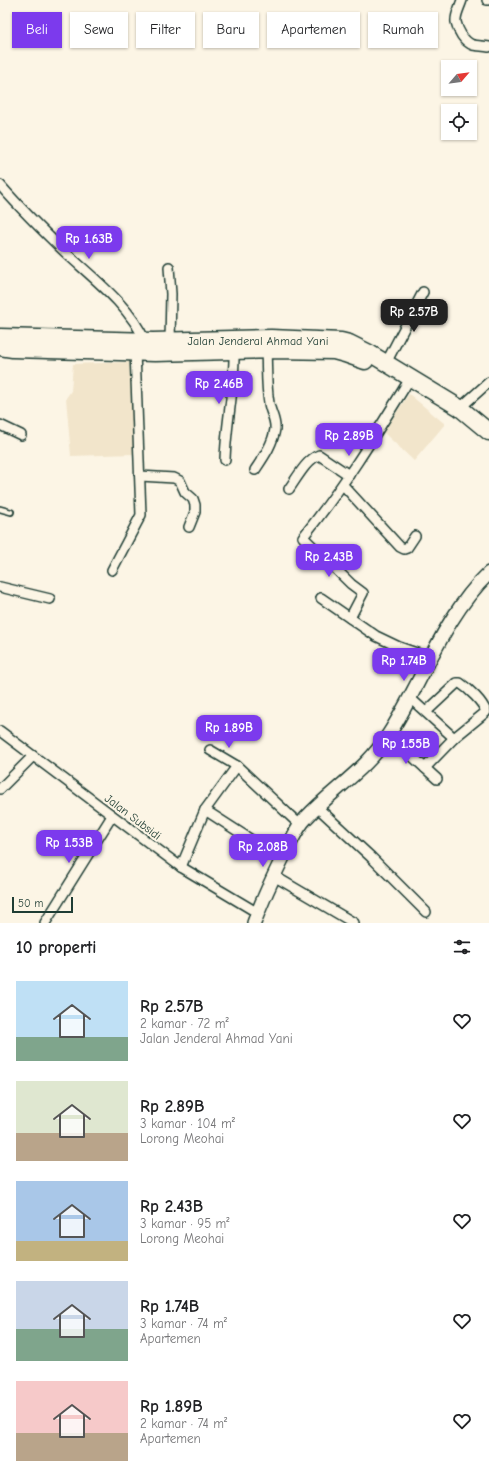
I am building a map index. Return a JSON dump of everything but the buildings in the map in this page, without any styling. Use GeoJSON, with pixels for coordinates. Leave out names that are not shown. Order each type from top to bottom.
{"type":"FeatureCollection","features":[{"type":"Feature","properties":{"kind":"highway","name":"Jalan Jenderal Ahmad Yani"},"geometry":{"type":"LineString","coordinates":[[0,337],[140,346],[155,353],[266,350],[334,351],[374,366],[458,417],[489,442]]}},
{"type":"Feature","properties":{"kind":"highway","name":"Jalan Jenderal Ahmad Yani"},"geometry":{"type":"LineString","coordinates":[[0,347],[13,349],[140,346],[170,341],[271,338],[336,340],[349,343],[386,363],[460,408],[489,432]]}},
{"type":"Feature","properties":{"kind":"street"},"geometry":{"type":"LineString","coordinates":[[462,0],[456,22],[462,36],[467,42],[473,45],[489,47]]}},
{"type":"Feature","properties":{"kind":"street"},"geometry":{"type":"LineString","coordinates":[[0,185],[32,220],[120,304],[141,331],[141,515],[112,570]]}},
{"type":"Feature","properties":{"kind":"street"},"geometry":{"type":"LineString","coordinates":[[169,267],[172,300],[170,341]]}},
{"type":"Feature","properties":{"kind":"street"},"geometry":{"type":"LineString","coordinates":[[386,363],[423,292]]}},
{"type":"Feature","properties":{"kind":"street"},"geometry":{"type":"LineString","coordinates":[[255,470],[271,444],[275,428],[275,421],[270,410],[268,400],[266,350]]}},
{"type":"Feature","properties":{"kind":"street"},"geometry":{"type":"LineString","coordinates":[[225,460],[225,444],[234,371],[234,351]]}},
{"type":"Feature","properties":{"kind":"street"},"geometry":{"type":"LineString","coordinates":[[460,408],[489,382]]}},
{"type":"Feature","properties":{"kind":"street"},"geometry":{"type":"LineString","coordinates":[[350,618],[364,593],[351,584],[303,537],[323,513],[343,485],[406,385]]}},
{"type":"Feature","properties":{"kind":"street"},"geometry":{"type":"LineString","coordinates":[[0,425],[21,436]]}},
{"type":"Feature","properties":{"kind":"street"},"geometry":{"type":"LineString","coordinates":[[289,490],[308,463],[315,456],[319,455],[349,475]]}},
{"type":"Feature","properties":{"kind":"street"},"geometry":{"type":"LineString","coordinates":[[140,476],[174,478],[180,481],[186,492],[193,499],[195,505],[195,512],[189,527]]}},
{"type":"Feature","properties":{"kind":"street"},"geometry":{"type":"LineString","coordinates":[[343,485],[400,547],[404,549],[407,548],[415,536]]}},
{"type":"Feature","properties":{"kind":"street"},"geometry":{"type":"LineString","coordinates":[[256,918],[274,876],[300,825],[316,807],[363,768],[374,756],[389,735],[410,698],[452,618],[472,591],[489,573]]}},
{"type":"Feature","properties":{"kind":"street"},"geometry":{"type":"LineString","coordinates":[[0,587],[50,599]]}},
{"type":"Feature","properties":{"kind":"street"},"geometry":{"type":"LineString","coordinates":[[321,598],[376,636],[399,647],[431,658]]}},
{"type":"Feature","properties":{"kind":"street"},"geometry":{"type":"LineString","coordinates":[[425,768],[454,738],[486,712],[485,708],[464,686],[457,683],[426,712]]}},
{"type":"Feature","properties":{"kind":"street"},"geometry":{"type":"LineString","coordinates":[[410,698],[454,738]]}},
{"type":"Feature","properties":{"kind":"street","name":"Jalan Subsidi"},"geometry":{"type":"LineString","coordinates":[[0,731],[181,867],[256,918]]}},
{"type":"Feature","properties":{"kind":"street"},"geometry":{"type":"LineString","coordinates":[[389,735],[437,779]]}},
{"type":"Feature","properties":{"kind":"street"},"geometry":{"type":"LineString","coordinates":[[210,750],[237,766],[300,825]]}},
{"type":"Feature","properties":{"kind":"street"},"geometry":{"type":"LineString","coordinates":[[0,789],[34,756]]}},
{"type":"Feature","properties":{"kind":"street"},"geometry":{"type":"LineString","coordinates":[[181,867],[205,810],[237,766]]}},
{"type":"Feature","properties":{"kind":"street"},"geometry":{"type":"LineString","coordinates":[[316,807],[371,857],[426,912]]}},
{"type":"Feature","properties":{"kind":"street"},"geometry":{"type":"LineString","coordinates":[[205,810],[267,850]]}},
{"type":"Feature","properties":{"kind":"street"},"geometry":{"type":"LineString","coordinates":[[45,923],[112,816]]}},
{"type":"Feature","properties":{"kind":"street"},"geometry":{"type":"LineString","coordinates":[[274,876],[354,923]]}},
{"type":"Feature","properties":{"kind":"lane"},"geometry":{"type":"LineString","coordinates":[[0,509],[11,512]]}},
{"type":"Feature","properties":{"kind":"shaded area"},"geometry":{"type":"Polygon","coordinates":[[[131,362],[134,454],[71,456],[66,398],[71,391],[73,364],[131,362]]]}},
{"type":"Feature","properties":{"kind":"shaded area"},"geometry":{"type":"Polygon","coordinates":[[[409,394],[445,424],[414,461],[383,432],[409,394]]]}}]}
